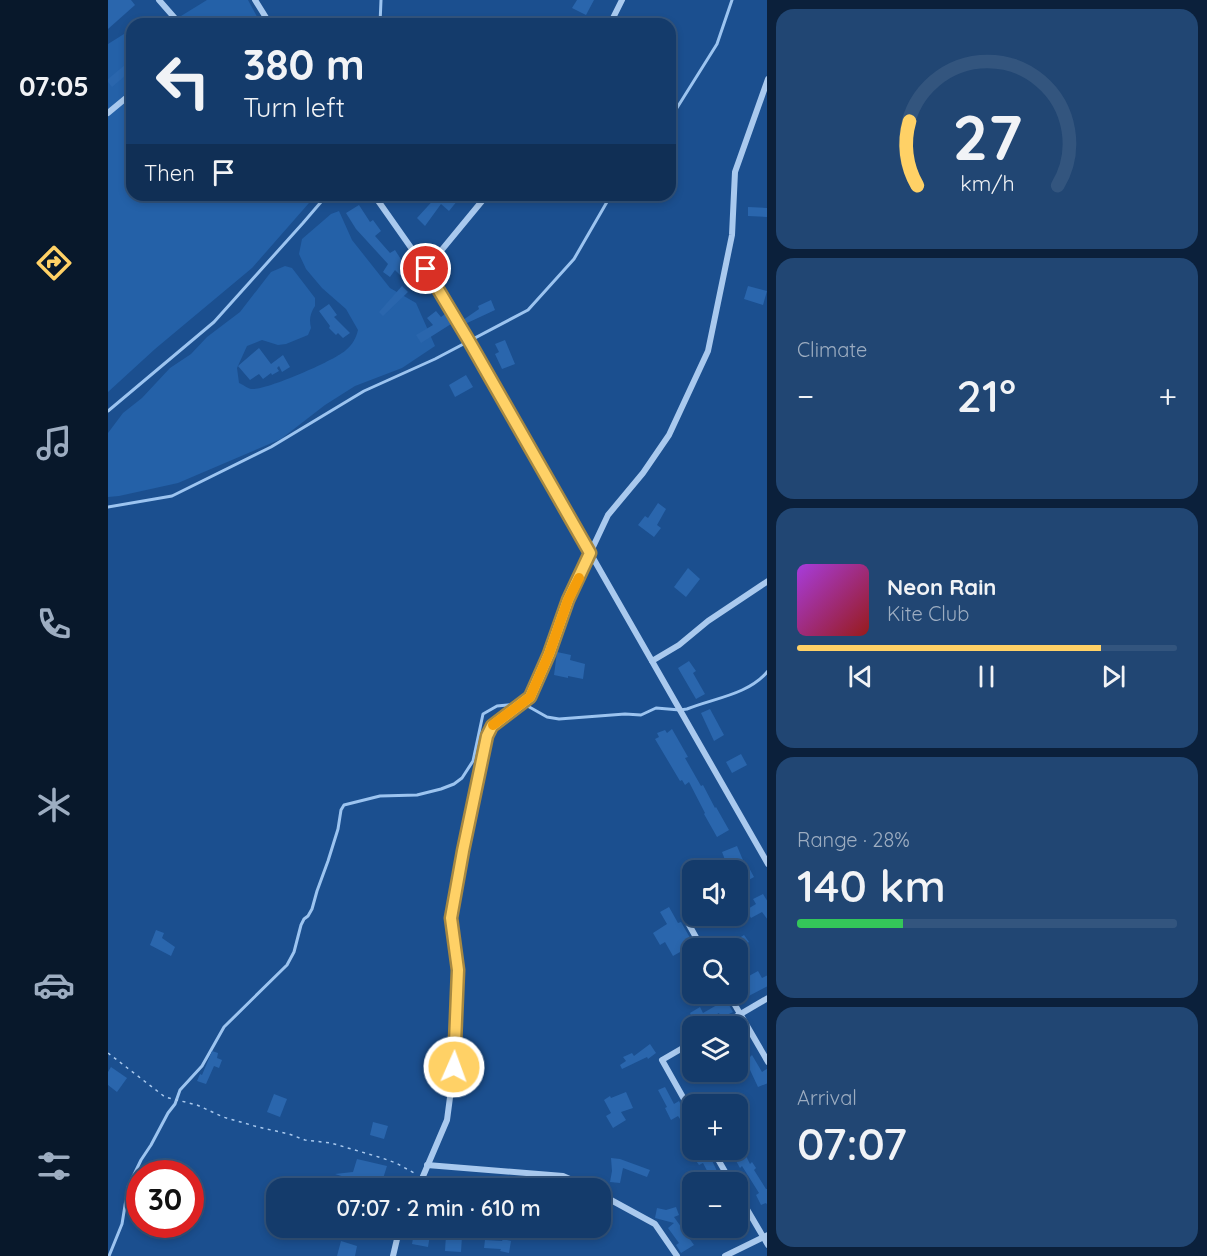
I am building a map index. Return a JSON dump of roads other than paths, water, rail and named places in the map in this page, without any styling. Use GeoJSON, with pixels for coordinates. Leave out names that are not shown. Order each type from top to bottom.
{"type":"FeatureCollection","features":[{"type":"Feature","properties":{"kind":"street"},"geometry":{"type":"LineString","coordinates":[[159,0],[175,18]]}},
{"type":"Feature","properties":{"kind":"street"},"geometry":{"type":"LineString","coordinates":[[255,0],[266,18]]}},
{"type":"Feature","properties":{"kind":"street"},"geometry":{"type":"LineString","coordinates":[[613,18],[622,0]]}},
{"type":"Feature","properties":{"kind":"street"},"geometry":{"type":"LineString","coordinates":[[422,1178],[447,1120],[454,1067],[458,970],[451,918],[487,736],[492,726],[530,697],[549,654],[568,600],[608,515],[643,473],[669,435],[708,351],[732,236],[735,172],[767,82]]}},
{"type":"Feature","properties":{"kind":"street"},"geometry":{"type":"LineString","coordinates":[[108,113],[126,98]]}},
{"type":"Feature","properties":{"kind":"street"},"geometry":{"type":"LineString","coordinates":[[378,201],[426,269],[469,341],[767,862]]}},
{"type":"Feature","properties":{"kind":"street"},"geometry":{"type":"LineString","coordinates":[[426,269],[482,201]]}},
{"type":"Feature","properties":{"kind":"street"},"geometry":{"type":"LineString","coordinates":[[652,661],[679,645],[708,621],[767,582]]}},
{"type":"Feature","properties":{"kind":"street"},"geometry":{"type":"LineString","coordinates":[[737,1016],[767,999]]}},
{"type":"Feature","properties":{"kind":"street"},"geometry":{"type":"LineString","coordinates":[[734,1004],[767,1060]]}},
{"type":"Feature","properties":{"kind":"street"},"geometry":{"type":"LineString","coordinates":[[682,1048],[662,1060],[682,1095]]}},
{"type":"Feature","properties":{"kind":"street"},"geometry":{"type":"LineString","coordinates":[[427,1166],[568,1178]]}},
{"type":"Feature","properties":{"kind":"street"},"geometry":{"type":"LineString","coordinates":[[611,1200],[656,1224],[677,1256]]}},
{"type":"Feature","properties":{"kind":"street"},"geometry":{"type":"LineString","coordinates":[[725,1256],[765,1236],[748,1210]]}},
{"type":"Feature","properties":{"kind":"street"},"geometry":{"type":"LineString","coordinates":[[393,1256],[397,1238]]}},
{"type":"Feature","properties":{"kind":"waterway"},"geometry":{"type":"LineString","coordinates":[[380,18],[381,0]]}},
{"type":"Feature","properties":{"kind":"waterway"},"geometry":{"type":"LineString","coordinates":[[676,109],[717,44],[732,0]]}},
{"type":"Feature","properties":{"kind":"waterway"},"geometry":{"type":"LineString","coordinates":[[108,411],[214,322],[322,201]]}},
{"type":"Feature","properties":{"kind":"waterway"},"geometry":{"type":"LineString","coordinates":[[108,507],[172,496],[271,447],[364,391],[435,359],[528,310],[574,259],[608,201]]}},
{"type":"Feature","properties":{"kind":"waterway"},"geometry":{"type":"LineString","coordinates":[[524,704],[547,717],[559,719],[641,715],[656,708],[680,710],[741,691],[751,686],[767,672]]}},
{"type":"Feature","properties":{"kind":"waterway"},"geometry":{"type":"LineString","coordinates":[[109,1256],[122,1224],[128,1187],[141,1160],[175,1104],[180,1090],[202,1066],[224,1027],[287,965],[294,952],[301,925],[312,909],[344,805],[380,796],[417,795],[454,784],[462,778],[473,761],[483,714],[497,706],[518,704]]}}]}
